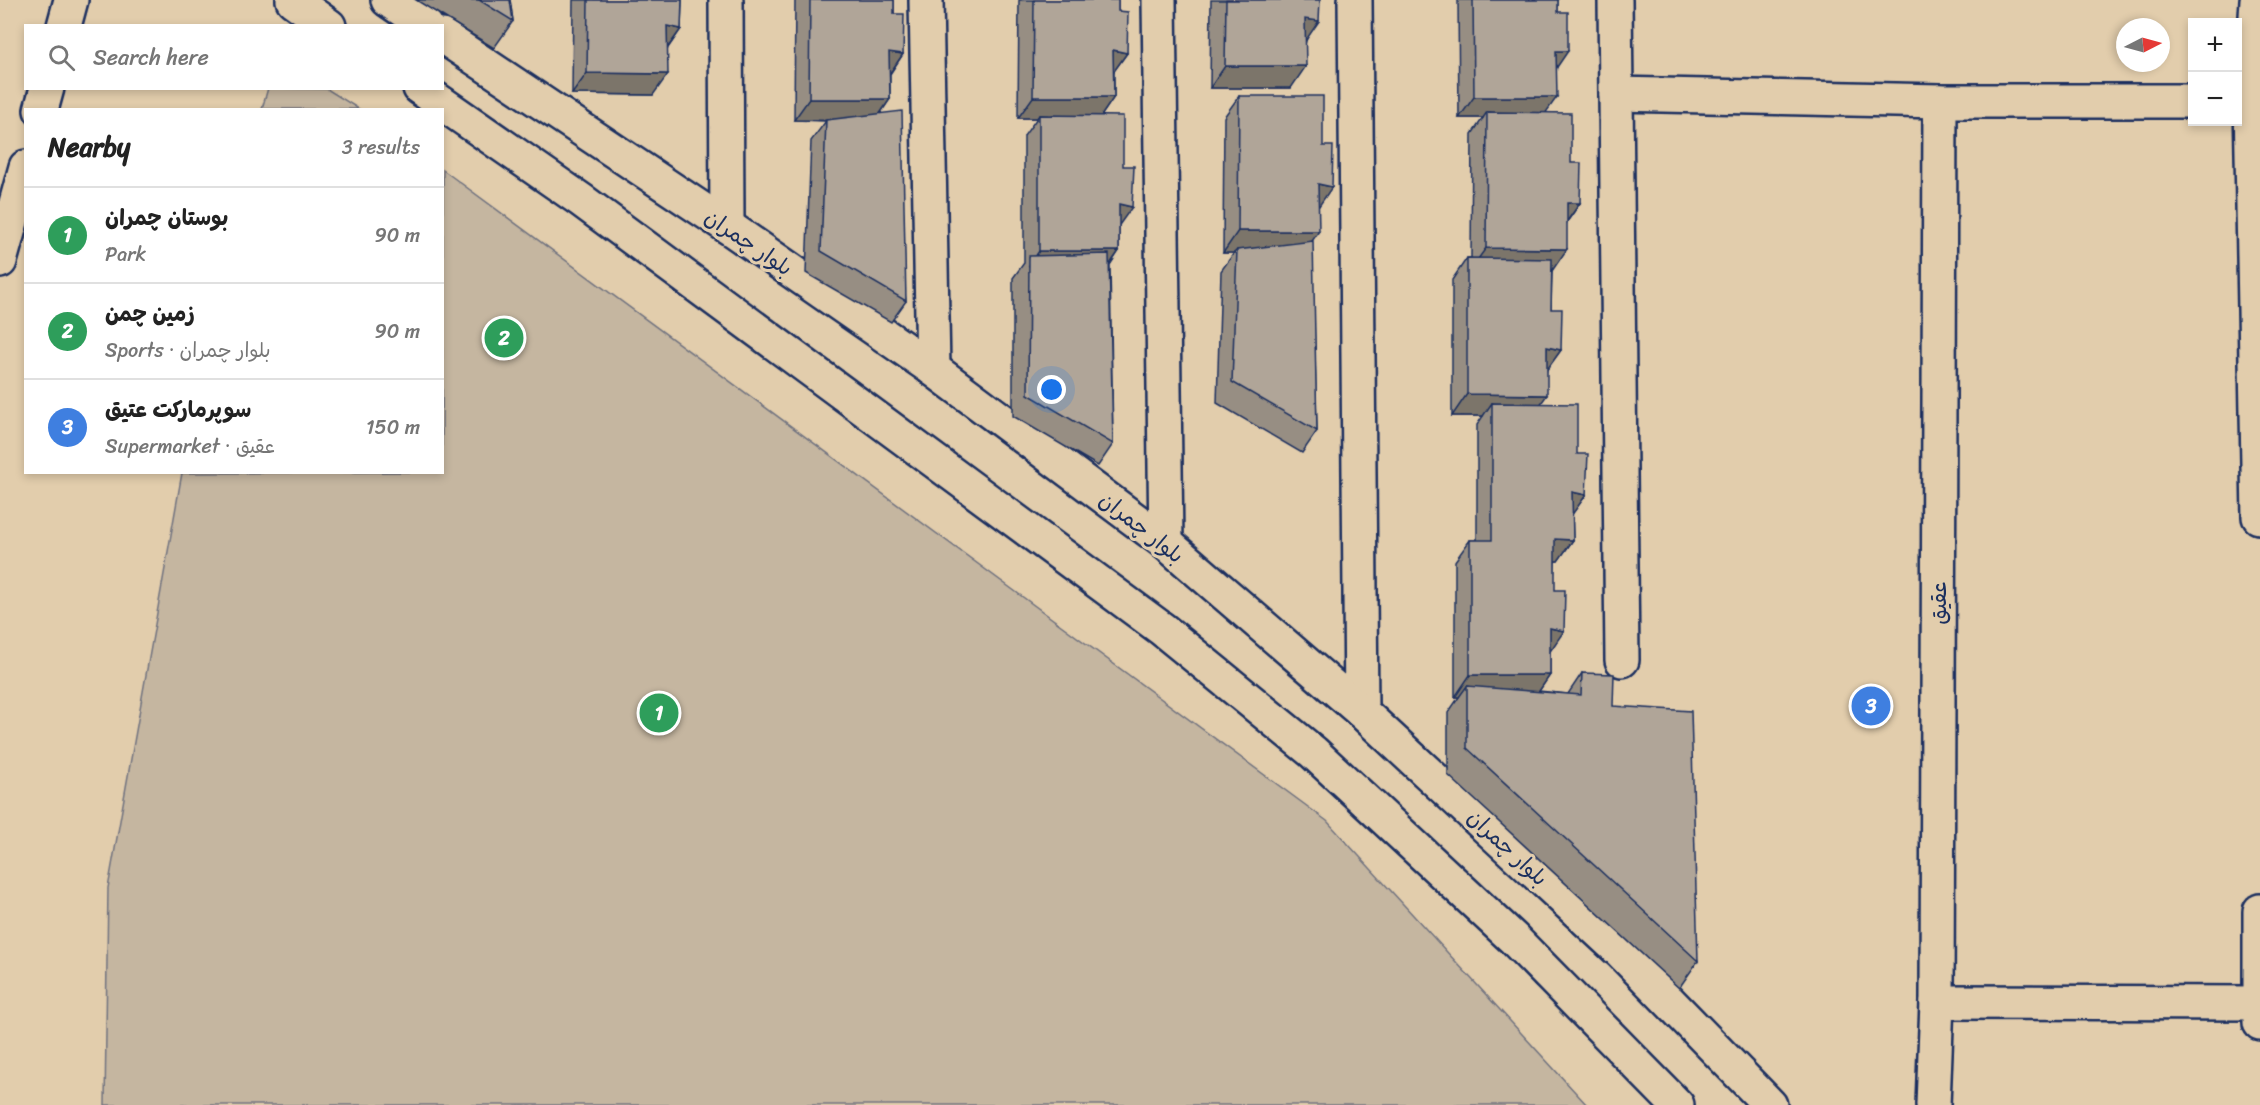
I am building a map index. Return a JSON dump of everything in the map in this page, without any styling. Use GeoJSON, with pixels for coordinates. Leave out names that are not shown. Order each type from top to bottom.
{"type":"FeatureCollection","features":[{"type":"Feature","properties":{"kind":"street"},"geometry":{"type":"LineString","coordinates":[[65,24],[71,0]]}},
{"type":"Feature","properties":{"kind":"street"},"geometry":{"type":"LineString","coordinates":[[293,0],[326,24]]}},
{"type":"Feature","properties":{"kind":"street"},"geometry":{"type":"LineString","coordinates":[[388,0],[423,24]]}},
{"type":"Feature","properties":{"kind":"street"},"geometry":{"type":"LineString","coordinates":[[726,0],[727,226]]}},
{"type":"Feature","properties":{"kind":"street"},"geometry":{"type":"LineString","coordinates":[[926,0],[933,369]]}},
{"type":"Feature","properties":{"kind":"street"},"geometry":{"type":"LineString","coordinates":[[1159,0],[1166,543]]}},
{"type":"Feature","properties":{"kind":"street"},"geometry":{"type":"LineString","coordinates":[[1355,0],[1361,711]]}},
{"type":"Feature","properties":{"kind":"street"},"geometry":{"type":"LineString","coordinates":[[1616,0],[1622,660]]}},
{"type":"Feature","properties":{"kind":"street"},"geometry":{"type":"LineString","coordinates":[[2257,0],[2245,101],[2259,517]]}},
{"type":"Feature","properties":{"kind":"street","name":"بلوار چمران"},"geometry":{"type":"LineString","coordinates":[[444,37],[727,226],[933,369],[1166,543],[1361,711],[1621,952],[1770,1105]]}},
{"type":"Feature","properties":{"kind":"street"},"geometry":{"type":"LineString","coordinates":[[42,108],[46,90]]}},
{"type":"Feature","properties":{"kind":"street"},"geometry":{"type":"LineString","coordinates":[[423,90],[591,207],[1162,629],[1331,768],[1514,939],[1677,1105]]}},
{"type":"Feature","properties":{"kind":"street"},"geometry":{"type":"LineString","coordinates":[[1616,94],[1941,101],[2188,101]]}},
{"type":"Feature","properties":{"kind":"street","name":"عقیق"},"geometry":{"type":"LineString","coordinates":[[1933,1105],[1937,1002],[1941,101]]}},
{"type":"Feature","properties":{"kind":"street"},"geometry":{"type":"LineString","coordinates":[[0,261],[24,174]]}},
{"type":"Feature","properties":{"kind":"street"},"geometry":{"type":"LineString","coordinates":[[1937,1002],[2260,1014],[2260,911]]}},
{"type":"Feature","properties":{"kind":"shaded area"},"geometry":{"type":"Polygon","coordinates":[[[267,90],[329,90],[357,108],[262,108],[267,90]]]}},
{"type":"Feature","properties":{"kind":"shaded area"},"geometry":{"type":"Polygon","coordinates":[[[444,171],[1327,821],[1587,1105],[105,1105],[108,888],[182,474],[444,474],[444,171]]]}},
{"type":"Feature","properties":{"kind":"building"},"geometry":{"type":"Polygon","coordinates":[[[479,0],[510,0],[513,21],[479,0]]]}},
{"type":"Feature","properties":{"kind":"building"},"geometry":{"type":"Polygon","coordinates":[[[588,0],[682,0],[681,29],[667,26],[668,74],[587,73],[588,0]]]}},
{"type":"Feature","properties":{"kind":"building"},"geometry":{"type":"Polygon","coordinates":[[[810,0],[894,0],[894,14],[904,14],[903,54],[889,52],[890,99],[809,99],[810,0]]]}},
{"type":"Feature","properties":{"kind":"building"},"geometry":{"type":"Polygon","coordinates":[[[1034,0],[1118,0],[1118,11],[1128,12],[1127,53],[1113,50],[1114,97],[1033,97],[1034,0]]]}},
{"type":"Feature","properties":{"kind":"building"},"geometry":{"type":"Polygon","coordinates":[[[1226,0],[1320,0],[1319,21],[1305,19],[1306,66],[1225,66],[1226,0]]]}},
{"type":"Feature","properties":{"kind":"building"},"geometry":{"type":"Polygon","coordinates":[[[1473,0],[1558,0],[1558,12],[1568,12],[1568,51],[1556,51],[1557,97],[1474,97],[1473,0]]]}},
{"type":"Feature","properties":{"kind":"building"},"geometry":{"type":"Polygon","coordinates":[[[1239,96],[1323,96],[1323,146],[1333,146],[1332,187],[1318,184],[1319,231],[1238,231],[1239,96]]]}},
{"type":"Feature","properties":{"kind":"building"},"geometry":{"type":"Polygon","coordinates":[[[902,111],[906,301],[821,251],[826,120],[902,111]]]}},
{"type":"Feature","properties":{"kind":"building"},"geometry":{"type":"Polygon","coordinates":[[[1487,112],[1571,113],[1571,163],[1581,163],[1580,203],[1567,203],[1567,249],[1486,248],[1487,112]]]}},
{"type":"Feature","properties":{"kind":"building"},"geometry":{"type":"Polygon","coordinates":[[[1039,115],[1123,116],[1123,166],[1134,166],[1132,207],[1119,204],[1119,251],[1039,251],[1039,115]]]}},
{"type":"Feature","properties":{"kind":"building"},"geometry":{"type":"Polygon","coordinates":[[[1313,241],[1317,431],[1232,382],[1237,250],[1313,241]]]}},
{"type":"Feature","properties":{"kind":"building"},"geometry":{"type":"Polygon","coordinates":[[[1109,254],[1113,444],[1028,394],[1029,256],[1109,254]]]}},
{"type":"Feature","properties":{"kind":"building"},"geometry":{"type":"Polygon","coordinates":[[[1467,258],[1552,259],[1551,309],[1562,309],[1561,350],[1547,347],[1547,395],[1467,394],[1467,258]]]}},
{"type":"Feature","properties":{"kind":"building"},"geometry":{"type":"Polygon","coordinates":[[[1492,403],[1577,404],[1577,454],[1588,454],[1586,495],[1572,492],[1573,540],[1555,539],[1555,590],[1565,590],[1564,631],[1550,628],[1550,675],[1470,675],[1470,540],[1492,540],[1492,403]]]}},
{"type":"Feature","properties":{"kind":"building"},"geometry":{"type":"Polygon","coordinates":[[[1582,673],[1614,674],[1613,706],[1691,711],[1698,961],[1467,748],[1467,686],[1581,695],[1582,673]]]}},
{"type":"Feature","properties":{"kind":"place","name":"زمین چمن"},"geometry":{"type":"Point","coordinates":[504,338]}},
{"type":"Feature","properties":{"kind":"place","name":"سوپرمارکت عتیق"},"geometry":{"type":"Point","coordinates":[1871,706]}},
{"type":"Feature","properties":{"kind":"place","name":"بوستان چمران"},"geometry":{"type":"Point","coordinates":[659,713]}}]}
